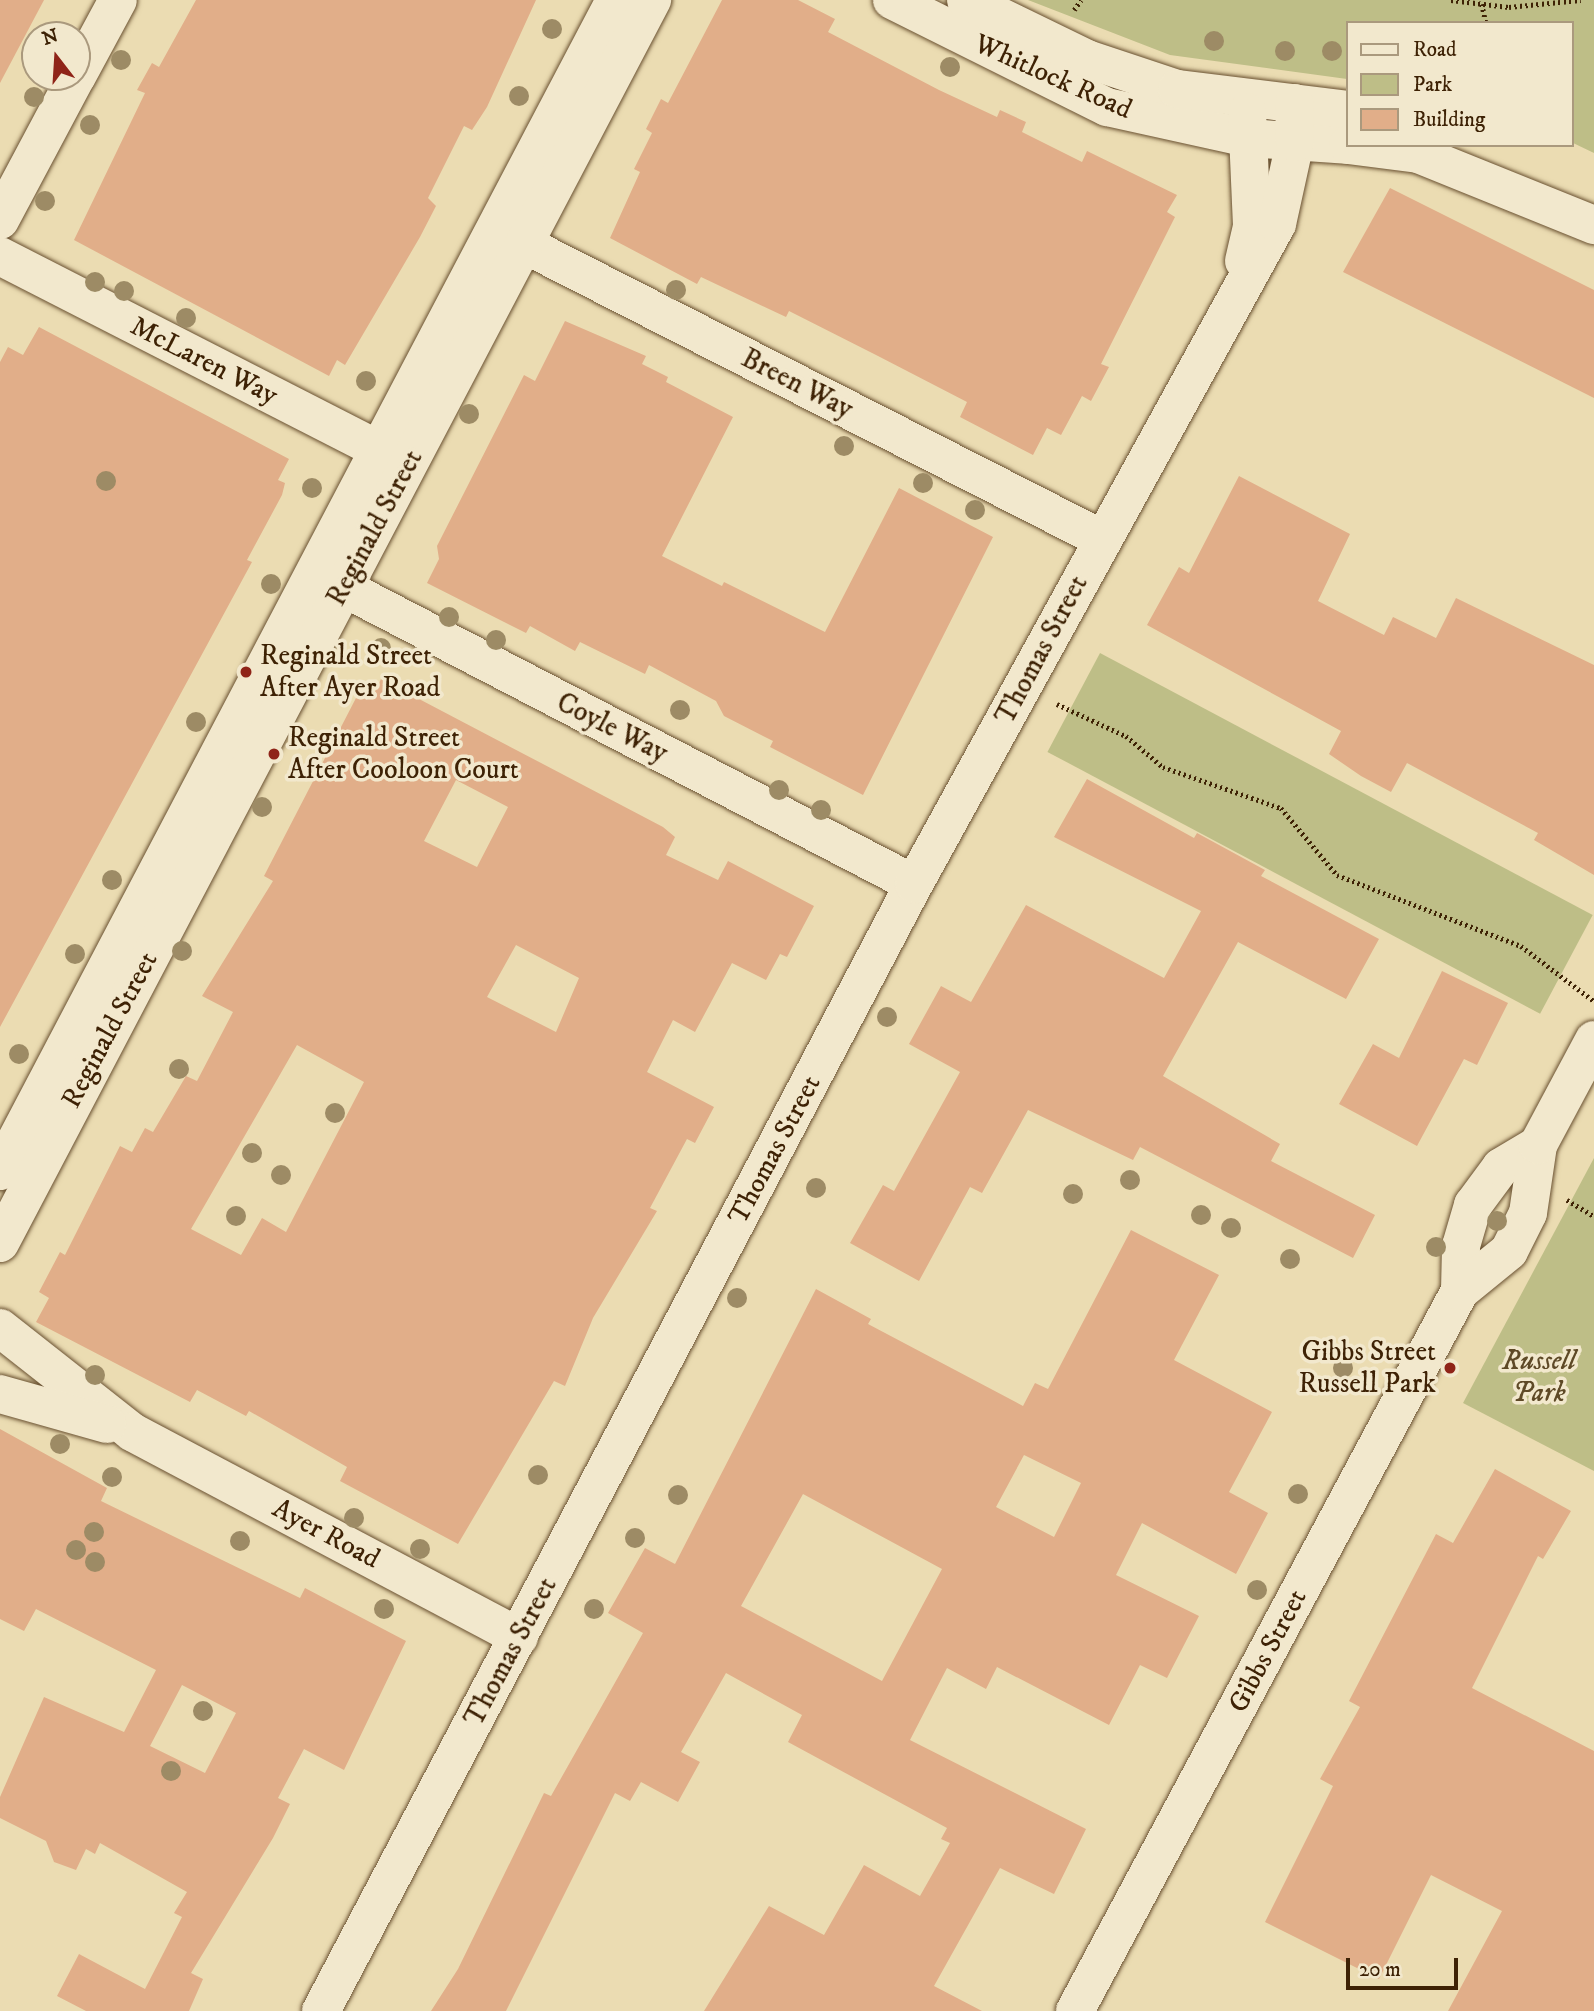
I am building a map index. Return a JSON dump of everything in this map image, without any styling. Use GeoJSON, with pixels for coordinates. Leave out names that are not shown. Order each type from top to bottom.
{"type":"FeatureCollection","features":[{"type":"Feature","properties":{"kind":"street"},"geometry":{"type":"LineString","coordinates":[[91,50],[118,0]]}},
{"type":"Feature","properties":{"kind":"street","name":"Reginald Street"},"geometry":{"type":"LineString","coordinates":[[0,1171],[393,458],[507,236],[614,0]]}},
{"type":"Feature","properties":{"kind":"street","name":"Reginald Street"},"geometry":{"type":"LineString","coordinates":[[507,236],[652,0]]}},
{"type":"Feature","properties":{"kind":"street","name":"Whitlock Road"},"geometry":{"type":"LineString","coordinates":[[892,0],[1107,107],[1248,138],[1346,145]]}},
{"type":"Feature","properties":{"kind":"street","name":"Whitlock Road"},"geometry":{"type":"LineString","coordinates":[[966,0],[1087,59],[1177,89],[1346,110]]}},
{"type":"Feature","properties":{"kind":"street"},"geometry":{"type":"LineString","coordinates":[[0,220],[69,91]]}},
{"type":"Feature","properties":{"kind":"street","name":"Thomas Street"},"geometry":{"type":"LineString","coordinates":[[1236,293],[1252,226],[1246,98]]}},
{"type":"Feature","properties":{"kind":"street","name":"Thomas Street"},"geometry":{"type":"LineString","coordinates":[[321,2011],[914,884],[1236,293],[1277,223],[1295,142],[1294,103]]}},
{"type":"Feature","properties":{"kind":"street","name":"Whitlock Road"},"geometry":{"type":"LineString","coordinates":[[1364,147],[1418,154],[1591,223]]}},
{"type":"Feature","properties":{"kind":"street","name":"Whitlock Road"},"geometry":{"type":"LineString","coordinates":[[1475,147],[1591,223]]}},
{"type":"Feature","properties":{"kind":"street","name":"Breen Way"},"geometry":{"type":"LineString","coordinates":[[507,236],[1102,540]]}},
{"type":"Feature","properties":{"kind":"street","name":"McLaren Way"},"geometry":{"type":"LineString","coordinates":[[0,256],[393,458]]}},
{"type":"Feature","properties":{"kind":"street","name":"Reginald Street"},"geometry":{"type":"LineString","coordinates":[[0,1243],[327,579]]}},
{"type":"Feature","properties":{"kind":"street","name":"Coyle Way"},"geometry":{"type":"LineString","coordinates":[[327,579],[914,884]]}},
{"type":"Feature","properties":{"kind":"street","name":"Gibbs Street"},"geometry":{"type":"LineString","coordinates":[[1075,2011],[1460,1291],[1509,1251],[1528,1213],[1538,1145],[1594,1040]]}},
{"type":"Feature","properties":{"kind":"street","name":"Gibbs Street"},"geometry":{"type":"LineString","coordinates":[[1460,1291],[1461,1246],[1473,1205],[1501,1167],[1538,1145]]}},
{"type":"Feature","properties":{"kind":"street","name":"Ayer Road"},"geometry":{"type":"LineString","coordinates":[[0,1328],[132,1432],[519,1637]]}},
{"type":"Feature","properties":{"kind":"street","name":"Ayer Road"},"geometry":{"type":"LineString","coordinates":[[0,1394],[132,1432]]}},
{"type":"Feature","properties":{"kind":"path"},"geometry":{"type":"LineString","coordinates":[[1451,0],[1482,4],[1581,0]]}},
{"type":"Feature","properties":{"kind":"path"},"geometry":{"type":"LineString","coordinates":[[1482,4],[1486,21]]}},
{"type":"Feature","properties":{"kind":"path"},"geometry":{"type":"LineString","coordinates":[[1021,688],[1126,736],[1163,767],[1281,808],[1337,875],[1521,946],[1594,1001]]}},
{"type":"Feature","properties":{"kind":"path"},"geometry":{"type":"LineString","coordinates":[[1563,1198],[1594,1216]]}},
{"type":"Feature","properties":{"kind":"green space"},"geometry":{"type":"Polygon","coordinates":[[[1028,0],[1594,0],[1594,153],[1573,143],[1573,21],[1346,21],[1346,79],[1170,55],[1028,0]]]}},
{"type":"Feature","properties":{"kind":"green space"},"geometry":{"type":"Polygon","coordinates":[[[1100,653],[1593,915],[1540,1014],[1047,752],[1100,653]]]}},
{"type":"Feature","properties":{"kind":"green space","name":"Russell Park"},"geometry":{"type":"Polygon","coordinates":[[[1594,1158],[1594,1471],[1463,1403],[1594,1158]]]}},
{"type":"Feature","properties":{"kind":"building"},"geometry":{"type":"Polygon","coordinates":[[[0,0],[44,0],[33,21],[21,21],[21,43],[0,83],[0,0]]]}},
{"type":"Feature","properties":{"kind":"building"},"geometry":{"type":"Polygon","coordinates":[[[196,0],[536,0],[487,107],[472,130],[464,126],[428,198],[436,206],[420,237],[345,365],[337,360],[329,376],[74,240],[145,93],[137,90],[152,63],[159,67],[196,0]]]}},
{"type":"Feature","properties":{"kind":"building"},"geometry":{"type":"Polygon","coordinates":[[[722,0],[798,0],[835,19],[828,32],[939,90],[997,117],[1000,110],[1026,122],[1022,132],[1082,162],[1087,151],[1177,195],[1167,212],[1175,217],[1101,364],[1109,367],[1091,401],[1082,396],[1061,435],[1047,428],[1033,455],[960,417],[967,402],[878,356],[789,311],[786,317],[701,277],[697,284],[610,238],[640,172],[634,169],[652,133],[646,129],[661,99],[668,103],[722,0]]]}},
{"type":"Feature","properties":{"kind":"building"},"geometry":{"type":"Polygon","coordinates":[[[1390,188],[1594,290],[1594,398],[1343,272],[1390,188]]]}},
{"type":"Feature","properties":{"kind":"building"},"geometry":{"type":"Polygon","coordinates":[[[565,321],[646,356],[642,364],[668,377],[666,382],[733,417],[662,556],[722,586],[724,582],[825,632],[899,488],[993,537],[863,795],[770,747],[773,741],[724,716],[716,701],[649,665],[645,674],[580,642],[575,651],[530,626],[526,633],[427,583],[439,559],[437,546],[524,375],[535,381],[565,321]]]}},
{"type":"Feature","properties":{"kind":"building"},"geometry":{"type":"Polygon","coordinates":[[[39,327],[289,459],[278,480],[285,483],[282,495],[247,560],[252,562],[0,1027],[0,362],[8,347],[23,355],[39,327]]]}},
{"type":"Feature","properties":{"kind":"building"},"geometry":{"type":"Polygon","coordinates":[[[1239,476],[1350,534],[1318,601],[1384,635],[1393,617],[1436,638],[1456,598],[1594,665],[1594,875],[1534,840],[1538,833],[1407,763],[1391,792],[1361,776],[1329,754],[1341,731],[1147,625],[1179,567],[1189,573],[1239,476]]]}},
{"type":"Feature","properties":{"kind":"building"},"geometry":{"type":"Polygon","coordinates":[[[381,679],[663,827],[675,837],[666,855],[718,880],[728,861],[814,906],[787,957],[780,954],[766,980],[732,963],[695,1032],[673,1020],[647,1072],[714,1107],[695,1143],[687,1139],[650,1208],[657,1211],[593,1318],[565,1386],[554,1381],[458,1544],[340,1481],[347,1467],[249,1411],[246,1416],[197,1390],[190,1402],[36,1322],[49,1298],[39,1292],[60,1252],[65,1255],[120,1146],[132,1152],[145,1128],[153,1132],[186,1076],[197,1081],[233,1012],[202,996],[273,881],[264,876],[356,698],[374,694],[381,679]],[[456,780],[424,841],[477,867],[508,807],[456,780]],[[516,945],[487,997],[556,1032],[579,978],[516,945]],[[297,1045],[191,1229],[241,1255],[262,1218],[286,1232],[364,1082],[297,1045]]]}},
{"type":"Feature","properties":{"kind":"building"},"geometry":{"type":"Polygon","coordinates":[[[1087,779],[1194,838],[1197,833],[1265,870],[1261,876],[1379,939],[1346,999],[1238,942],[1163,1076],[1280,1144],[1271,1161],[1375,1215],[1353,1258],[1140,1147],[1133,1160],[1028,1110],[982,1193],[970,1187],[919,1281],[850,1243],[883,1185],[894,1191],[960,1072],[909,1044],[941,986],[971,1002],[1026,905],[1164,978],[1201,911],[1054,837],[1087,779]]]}},
{"type":"Feature","properties":{"kind":"building"},"geometry":{"type":"Polygon","coordinates":[[[1442,971],[1508,1003],[1477,1065],[1464,1059],[1417,1146],[1339,1104],[1373,1044],[1399,1058],[1442,971]]]}},
{"type":"Feature","properties":{"kind":"building"},"geometry":{"type":"Polygon","coordinates":[[[1131,1230],[1219,1275],[1174,1360],[1272,1412],[1229,1492],[1268,1513],[1236,1574],[1142,1523],[1116,1575],[1199,1616],[1167,1678],[1140,1665],[1109,1725],[997,1667],[986,1689],[947,1668],[910,1740],[1086,1829],[1054,1894],[1000,1868],[934,1986],[982,2011],[704,2011],[769,1906],[824,1935],[864,1865],[920,1896],[950,1843],[941,1839],[947,1828],[788,1742],[802,1715],[726,1673],[681,1752],[700,1762],[678,1802],[641,1782],[630,1801],[615,1793],[506,2011],[431,2011],[458,1969],[544,1793],[551,1796],[643,1633],[608,1613],[645,1548],[675,1564],[816,1289],[871,1319],[868,1324],[1023,1406],[1035,1383],[1048,1389],[1131,1230]],[[1024,1455],[996,1507],[1054,1537],[1081,1483],[1024,1455]],[[803,1494],[741,1606],[882,1681],[942,1569],[803,1494]]]}},
{"type":"Feature","properties":{"kind":"building"},"geometry":{"type":"Polygon","coordinates":[[[0,1429],[107,1488],[101,1501],[300,1598],[305,1588],[406,1641],[344,1770],[304,1749],[278,1798],[290,1804],[273,1838],[191,1973],[203,1979],[189,2011],[86,2011],[57,1996],[79,1954],[145,1989],[182,1917],[174,1913],[187,1892],[100,1843],[95,1854],[86,1849],[76,1870],[54,1862],[46,1841],[0,1818],[0,1797],[44,1697],[124,1732],[156,1670],[36,1609],[24,1631],[0,1619],[0,1429]],[[182,1685],[150,1746],[205,1773],[236,1713],[182,1685]]]}},
{"type":"Feature","properties":{"kind":"building"},"geometry":{"type":"Polygon","coordinates":[[[1495,1469],[1571,1511],[1543,1559],[1538,1556],[1472,1688],[1594,1751],[1594,2011],[1448,2011],[1502,1911],[1431,1875],[1379,1979],[1265,1922],[1333,1786],[1320,1779],[1360,1707],[1349,1701],[1436,1534],[1453,1543],[1495,1469]]]}},
{"type":"Feature","properties":{"kind":"place","name":"Reginald Street After Ayer Road"},"geometry":{"type":"Point","coordinates":[246,672]}},
{"type":"Feature","properties":{"kind":"place","name":"Reginald Street After Cooloon Court"},"geometry":{"type":"Point","coordinates":[274,754]}},
{"type":"Feature","properties":{"kind":"place","name":"Gibbs Street Russell Park"},"geometry":{"type":"Point","coordinates":[1450,1368]}}]}
